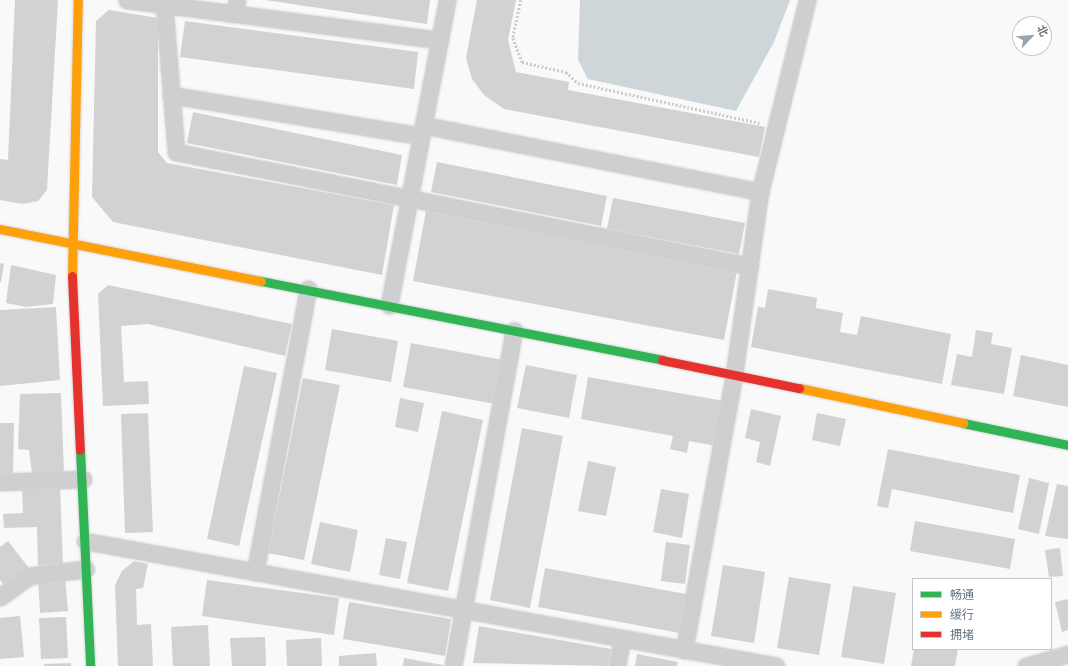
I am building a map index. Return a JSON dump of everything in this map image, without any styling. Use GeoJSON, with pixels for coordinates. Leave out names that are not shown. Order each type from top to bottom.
{"type":"FeatureCollection","features":[{"type":"Feature","properties":{"kind":"main road"},"geometry":{"type":"LineString","coordinates":[[78,0],[70,241],[83,479],[90,666]]}},
{"type":"Feature","properties":{"kind":"main road"},"geometry":{"type":"LineString","coordinates":[[0,229],[70,241],[308,288],[734,374],[1068,444]]}},
{"type":"Feature","properties":{"kind":"street"},"geometry":{"type":"LineString","coordinates":[[126,0],[164,5],[236,7],[439,40]]}},
{"type":"Feature","properties":{"kind":"street"},"geometry":{"type":"LineString","coordinates":[[389,305],[447,0]]}},
{"type":"Feature","properties":{"kind":"street"},"geometry":{"type":"LineString","coordinates":[[684,650],[734,374],[760,192],[807,0]]}},
{"type":"Feature","properties":{"kind":"street"},"geometry":{"type":"LineString","coordinates":[[164,5],[176,152],[750,266]]}},
{"type":"Feature","properties":{"kind":"street"},"geometry":{"type":"LineString","coordinates":[[171,96],[422,130],[760,192]]}},
{"type":"Feature","properties":{"kind":"street"},"geometry":{"type":"LineString","coordinates":[[255,572],[308,288]]}},
{"type":"Feature","properties":{"kind":"street"},"geometry":{"type":"LineString","coordinates":[[454,666],[461,609],[514,330]]}},
{"type":"Feature","properties":{"kind":"street"},"geometry":{"type":"LineString","coordinates":[[0,482],[83,479]]}},
{"type":"Feature","properties":{"kind":"street"},"geometry":{"type":"LineString","coordinates":[[85,541],[776,666]]}},
{"type":"Feature","properties":{"kind":"street"},"geometry":{"type":"LineString","coordinates":[[0,597],[29,576],[86,569]]}},
{"type":"Feature","properties":{"kind":"street"},"geometry":{"type":"LineString","coordinates":[[617,666],[622,639]]}},
{"type":"Feature","properties":{"kind":"street"},"geometry":{"type":"LineString","coordinates":[[1026,666],[1068,654]]}},
{"type":"Feature","properties":{"kind":"path"},"geometry":{"type":"LineString","coordinates":[[521,0],[513,38],[522,62],[566,72],[578,83],[776,127]]}},
{"type":"Feature","properties":{"kind":"shaded area"},"geometry":{"type":"Polygon","coordinates":[[[580,0],[790,0],[774,42],[736,111],[588,79],[578,60],[580,0]]]}},
{"type":"Feature","properties":{"kind":"building"},"geometry":{"type":"Polygon","coordinates":[[[15,0],[58,0],[47,190],[38,201],[22,204],[0,200],[0,159],[8,160],[15,0]]]}},
{"type":"Feature","properties":{"kind":"building"},"geometry":{"type":"Polygon","coordinates":[[[265,0],[430,0],[427,24],[265,0]]]}},
{"type":"Feature","properties":{"kind":"building"},"geometry":{"type":"Polygon","coordinates":[[[477,0],[516,0],[508,40],[516,72],[569,82],[568,90],[765,127],[759,157],[504,109],[484,95],[472,79],[466,58],[477,0]]]}},
{"type":"Feature","properties":{"kind":"building"},"geometry":{"type":"Polygon","coordinates":[[[109,10],[158,18],[158,152],[167,163],[394,205],[382,275],[113,222],[92,197],[96,21],[109,10]]]}},
{"type":"Feature","properties":{"kind":"building"},"geometry":{"type":"Polygon","coordinates":[[[185,21],[418,52],[414,89],[180,57],[185,21]]]}},
{"type":"Feature","properties":{"kind":"building"},"geometry":{"type":"Polygon","coordinates":[[[193,112],[402,155],[397,185],[187,143],[193,112]]]}},
{"type":"Feature","properties":{"kind":"building"},"geometry":{"type":"Polygon","coordinates":[[[437,162],[607,196],[601,226],[431,192],[437,162]]]}},
{"type":"Feature","properties":{"kind":"building"},"geometry":{"type":"Polygon","coordinates":[[[613,198],[745,223],[739,254],[607,229],[613,198]]]}},
{"type":"Feature","properties":{"kind":"building"},"geometry":{"type":"Polygon","coordinates":[[[426,211],[737,271],[724,340],[413,281],[426,211]]]}},
{"type":"Feature","properties":{"kind":"building"},"geometry":{"type":"Polygon","coordinates":[[[0,263],[4,264],[1,282],[0,282],[0,263]]]}},
{"type":"Feature","properties":{"kind":"building"},"geometry":{"type":"Polygon","coordinates":[[[11,265],[56,275],[53,304],[26,307],[6,303],[11,265]]]}},
{"type":"Feature","properties":{"kind":"building"},"geometry":{"type":"Polygon","coordinates":[[[108,285],[292,324],[285,356],[148,324],[121,326],[124,382],[148,381],[149,404],[103,406],[98,294],[108,285]]]}},
{"type":"Feature","properties":{"kind":"building"},"geometry":{"type":"Polygon","coordinates":[[[768,289],[817,298],[816,308],[843,313],[840,332],[857,335],[861,316],[951,334],[942,384],[751,347],[758,307],[765,308],[768,289]]]}},
{"type":"Feature","properties":{"kind":"building"},"geometry":{"type":"Polygon","coordinates":[[[56,307],[60,380],[0,386],[0,310],[56,307]]]}},
{"type":"Feature","properties":{"kind":"building"},"geometry":{"type":"Polygon","coordinates":[[[332,329],[398,341],[391,382],[325,370],[332,329]]]}},
{"type":"Feature","properties":{"kind":"building"},"geometry":{"type":"Polygon","coordinates":[[[976,330],[993,333],[991,344],[1012,348],[1004,394],[951,385],[957,354],[972,357],[976,330]]]}},
{"type":"Feature","properties":{"kind":"building"},"geometry":{"type":"Polygon","coordinates":[[[411,343],[503,360],[495,404],[403,387],[411,343]]]}},
{"type":"Feature","properties":{"kind":"building"},"geometry":{"type":"Polygon","coordinates":[[[1021,355],[1068,365],[1068,407],[1013,396],[1021,355]]]}},
{"type":"Feature","properties":{"kind":"building"},"geometry":{"type":"Polygon","coordinates":[[[526,365],[577,375],[569,418],[517,408],[526,365]]]}},
{"type":"Feature","properties":{"kind":"building"},"geometry":{"type":"Polygon","coordinates":[[[244,366],[277,373],[239,546],[207,539],[244,366]]]}},
{"type":"Feature","properties":{"kind":"building"},"geometry":{"type":"Polygon","coordinates":[[[588,377],[724,401],[716,446],[689,441],[687,453],[670,449],[673,436],[581,419],[588,377]]]}},
{"type":"Feature","properties":{"kind":"building"},"geometry":{"type":"Polygon","coordinates":[[[303,378],[340,385],[304,560],[268,553],[303,378]]]}},
{"type":"Feature","properties":{"kind":"building"},"geometry":{"type":"Polygon","coordinates":[[[61,393],[64,474],[32,474],[29,450],[18,449],[20,394],[61,393]]]}},
{"type":"Feature","properties":{"kind":"building"},"geometry":{"type":"Polygon","coordinates":[[[400,398],[424,403],[418,432],[395,427],[400,398]]]}},
{"type":"Feature","properties":{"kind":"building"},"geometry":{"type":"Polygon","coordinates":[[[751,409],[781,416],[770,466],[756,462],[760,442],[745,438],[751,409]]]}},
{"type":"Feature","properties":{"kind":"building"},"geometry":{"type":"Polygon","coordinates":[[[442,411],[483,420],[448,591],[407,583],[442,411]]]}},
{"type":"Feature","properties":{"kind":"building"},"geometry":{"type":"Polygon","coordinates":[[[148,413],[153,532],[125,533],[121,414],[148,413]]]}},
{"type":"Feature","properties":{"kind":"building"},"geometry":{"type":"Polygon","coordinates":[[[817,413],[846,419],[840,446],[812,440],[817,413]]]}},
{"type":"Feature","properties":{"kind":"building"},"geometry":{"type":"Polygon","coordinates":[[[0,423],[14,423],[13,476],[0,475],[0,423]]]}},
{"type":"Feature","properties":{"kind":"building"},"geometry":{"type":"Polygon","coordinates":[[[522,428],[563,436],[530,608],[490,600],[522,428]]]}},
{"type":"Feature","properties":{"kind":"building"},"geometry":{"type":"Polygon","coordinates":[[[888,449],[1020,475],[1013,513],[892,489],[888,508],[877,506],[888,449]]]}},
{"type":"Feature","properties":{"kind":"building"},"geometry":{"type":"Polygon","coordinates":[[[588,461],[616,467],[606,516],[578,511],[588,461]]]}},
{"type":"Feature","properties":{"kind":"building"},"geometry":{"type":"Polygon","coordinates":[[[1029,478],[1049,483],[1039,534],[1018,529],[1029,478]]]}},
{"type":"Feature","properties":{"kind":"building"},"geometry":{"type":"Polygon","coordinates":[[[1057,484],[1068,486],[1068,539],[1045,536],[1057,484]]]}},
{"type":"Feature","properties":{"kind":"building"},"geometry":{"type":"Polygon","coordinates":[[[60,486],[63,564],[38,566],[37,527],[4,528],[3,514],[23,513],[22,488],[60,486]]]}},
{"type":"Feature","properties":{"kind":"building"},"geometry":{"type":"Polygon","coordinates":[[[661,489],[689,494],[682,538],[653,532],[661,489]]]}},
{"type":"Feature","properties":{"kind":"building"},"geometry":{"type":"Polygon","coordinates":[[[915,521],[1015,539],[1010,569],[910,551],[915,521]]]}},
{"type":"Feature","properties":{"kind":"building"},"geometry":{"type":"Polygon","coordinates":[[[320,522],[358,530],[350,572],[311,564],[320,522]]]}},
{"type":"Feature","properties":{"kind":"building"},"geometry":{"type":"Polygon","coordinates":[[[386,538],[407,542],[400,579],[379,575],[386,538]]]}},
{"type":"Feature","properties":{"kind":"building"},"geometry":{"type":"Polygon","coordinates":[[[8,541],[29,568],[5,586],[0,580],[0,547],[8,541]]]}},
{"type":"Feature","properties":{"kind":"building"},"geometry":{"type":"Polygon","coordinates":[[[666,542],[690,545],[685,584],[661,581],[666,542]]]}},
{"type":"Feature","properties":{"kind":"building"},"geometry":{"type":"Polygon","coordinates":[[[1060,548],[1063,576],[1049,577],[1045,550],[1060,548]]]}},
{"type":"Feature","properties":{"kind":"building"},"geometry":{"type":"Polygon","coordinates":[[[134,561],[148,564],[143,588],[136,589],[137,625],[151,624],[153,666],[118,666],[115,585],[122,571],[134,561]]]}},
{"type":"Feature","properties":{"kind":"building"},"geometry":{"type":"Polygon","coordinates":[[[723,565],[765,572],[754,643],[711,636],[723,565]]]}},
{"type":"Feature","properties":{"kind":"building"},"geometry":{"type":"Polygon","coordinates":[[[545,568],[686,594],[680,633],[538,607],[545,568]]]}},
{"type":"Feature","properties":{"kind":"building"},"geometry":{"type":"Polygon","coordinates":[[[65,577],[68,611],[40,613],[38,579],[65,577]]]}},
{"type":"Feature","properties":{"kind":"building"},"geometry":{"type":"Polygon","coordinates":[[[789,577],[831,584],[819,655],[777,648],[789,577]]]}},
{"type":"Feature","properties":{"kind":"building"},"geometry":{"type":"Polygon","coordinates":[[[207,580],[339,598],[334,635],[202,616],[207,580]]]}},
{"type":"Feature","properties":{"kind":"building"},"geometry":{"type":"Polygon","coordinates":[[[853,586],[896,593],[884,664],[841,657],[853,586]]]}},
{"type":"Feature","properties":{"kind":"building"},"geometry":{"type":"Polygon","coordinates":[[[1068,599],[1068,630],[1062,632],[1055,602],[1068,599]]]}},
{"type":"Feature","properties":{"kind":"building"},"geometry":{"type":"Polygon","coordinates":[[[349,602],[451,619],[445,656],[343,639],[349,602]]]}},
{"type":"Feature","properties":{"kind":"building"},"geometry":{"type":"Polygon","coordinates":[[[20,616],[24,657],[0,659],[0,618],[20,616]]]}},
{"type":"Feature","properties":{"kind":"building"},"geometry":{"type":"Polygon","coordinates":[[[66,617],[68,658],[41,659],[39,618],[66,617]]]}},
{"type":"Feature","properties":{"kind":"building"},"geometry":{"type":"Polygon","coordinates":[[[208,625],[210,666],[173,666],[171,627],[208,625]]]}},
{"type":"Feature","properties":{"kind":"building"},"geometry":{"type":"Polygon","coordinates":[[[479,626],[611,649],[608,666],[473,663],[479,626]]]}},
{"type":"Feature","properties":{"kind":"building"},"geometry":{"type":"Polygon","coordinates":[[[265,637],[266,666],[232,666],[230,638],[265,637]]]}},
{"type":"Feature","properties":{"kind":"building"},"geometry":{"type":"Polygon","coordinates":[[[321,638],[322,666],[287,666],[286,640],[321,638]]]}},
{"type":"Feature","properties":{"kind":"building"},"geometry":{"type":"Polygon","coordinates":[[[914,650],[958,650],[955,666],[911,666],[914,650]]]}},
{"type":"Feature","properties":{"kind":"building"},"geometry":{"type":"Polygon","coordinates":[[[376,653],[377,666],[339,666],[339,656],[376,653]]]}},
{"type":"Feature","properties":{"kind":"building"},"geometry":{"type":"Polygon","coordinates":[[[637,654],[678,662],[677,666],[635,666],[637,654]]]}},
{"type":"Feature","properties":{"kind":"building"},"geometry":{"type":"Polygon","coordinates":[[[404,658],[443,665],[443,666],[403,666],[404,658]]]}},
{"type":"Feature","properties":{"kind":"building"},"geometry":{"type":"Polygon","coordinates":[[[71,663],[71,666],[44,666],[44,664],[71,663]]]}},
{"type":"Feature","properties":{"kind":"traffic: fast"},"geometry":{"type":"LineString","coordinates":[[261,281],[662,360]]}},
{"type":"Feature","properties":{"kind":"traffic: fast"},"geometry":{"type":"LineString","coordinates":[[963,423],[1068,445]]}},
{"type":"Feature","properties":{"kind":"traffic: fast"},"geometry":{"type":"LineString","coordinates":[[80,450],[90,666]]}},
{"type":"Feature","properties":{"kind":"traffic: slow"},"geometry":{"type":"LineString","coordinates":[[72,276],[78,0]]}},
{"type":"Feature","properties":{"kind":"traffic: slow"},"geometry":{"type":"LineString","coordinates":[[0,229],[261,281]]}},
{"type":"Feature","properties":{"kind":"traffic: slow"},"geometry":{"type":"LineString","coordinates":[[799,388],[963,423]]}},
{"type":"Feature","properties":{"kind":"traffic: jam"},"geometry":{"type":"LineString","coordinates":[[72,276],[80,450]]}},
{"type":"Feature","properties":{"kind":"traffic: jam"},"geometry":{"type":"LineString","coordinates":[[662,360],[799,388]]}}]}
